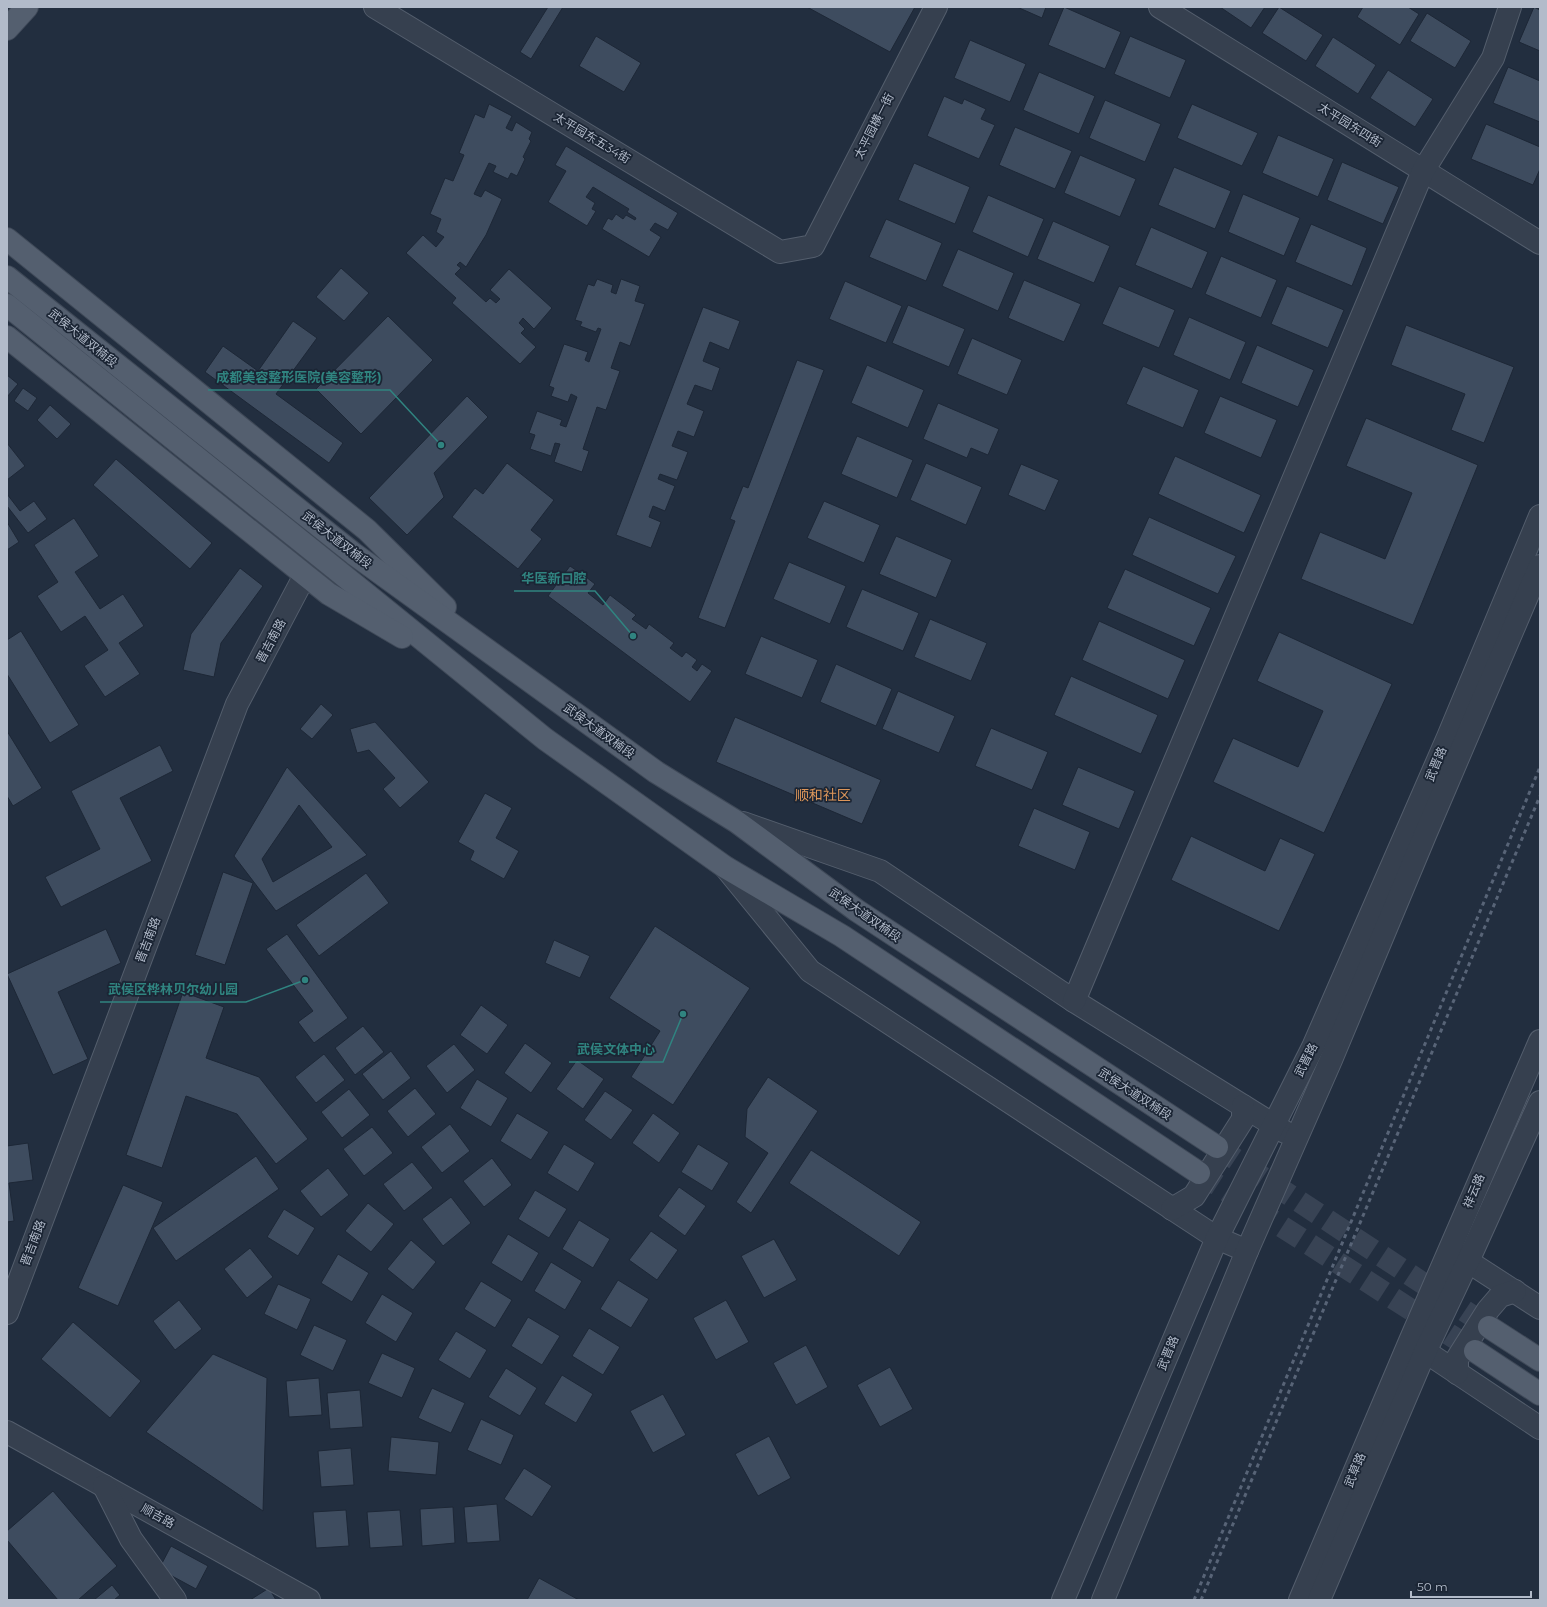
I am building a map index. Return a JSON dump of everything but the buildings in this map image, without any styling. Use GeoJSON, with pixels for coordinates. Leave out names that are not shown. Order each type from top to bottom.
{"type":"FeatureCollection","features":[{"type":"Feature","properties":{"kind":"main road"},"geometry":{"type":"LineString","coordinates":[[7,29],[28,7]]}},
{"type":"Feature","properties":{"kind":"main road"},"geometry":{"type":"LineString","coordinates":[[7,239],[367,530],[496,657]]}},
{"type":"Feature","properties":{"kind":"main road","name":"武侯大道双楠段"},"geometry":{"type":"LineString","coordinates":[[7,277],[354,554],[496,657],[656,772],[737,822],[856,910],[1217,1147]]}},
{"type":"Feature","properties":{"kind":"main road","name":"武侯大道双楠段"},"geometry":{"type":"LineString","coordinates":[[7,305],[338,570],[545,740],[725,868],[842,936],[1199,1173]]}},
{"type":"Feature","properties":{"kind":"main road"},"geometry":{"type":"LineString","coordinates":[[7,337],[329,594],[461,671]]}},
{"type":"Feature","properties":{"kind":"main road"},"geometry":{"type":"LineString","coordinates":[[1489,1328],[1540,1360]]}},
{"type":"Feature","properties":{"kind":"main road"},"geometry":{"type":"LineString","coordinates":[[1476,1351],[1540,1394]]}},
{"type":"Feature","properties":{"kind":"street","name":"太平园东五34街"},"geometry":{"type":"LineString","coordinates":[[375,7],[780,252],[813,246]]}},
{"type":"Feature","properties":{"kind":"street","name":"太平园横一街"},"geometry":{"type":"LineString","coordinates":[[813,246],[936,7]]}},
{"type":"Feature","properties":{"kind":"street","name":"太平园东四街"},"geometry":{"type":"LineString","coordinates":[[1160,7],[1540,243]]}},
{"type":"Feature","properties":{"kind":"street"},"geometry":{"type":"LineString","coordinates":[[1074,1001],[1423,171],[1493,58],[1510,7]]}},
{"type":"Feature","properties":{"kind":"street","name":"武晋路"},"geometry":{"type":"LineString","coordinates":[[1063,1600],[1217,1238],[1316,1040],[1448,737],[1540,516]]}},
{"type":"Feature","properties":{"kind":"street","name":"武晋路"},"geometry":{"type":"LineString","coordinates":[[1104,1600],[1247,1251],[1297,1139],[1540,566]]}},
{"type":"Feature","properties":{"kind":"street","name":"晋吉南路"},"geometry":{"type":"LineString","coordinates":[[7,1313],[236,704],[305,575]]}},
{"type":"Feature","properties":{"kind":"street"},"geometry":{"type":"LineString","coordinates":[[737,822],[880,871],[1074,1001],[1297,1139]]}},
{"type":"Feature","properties":{"kind":"street"},"geometry":{"type":"LineString","coordinates":[[725,868],[810,971],[1217,1238],[1247,1251]]}},
{"type":"Feature","properties":{"kind":"street","name":"祥云路"},"geometry":{"type":"LineString","coordinates":[[1417,1346],[1449,1249],[1540,1041]]}},
{"type":"Feature","properties":{"kind":"street","name":"祥云路"},"geometry":{"type":"LineString","coordinates":[[1417,1346],[1468,1260],[1540,1102]]}},
{"type":"Feature","properties":{"kind":"street"},"geometry":{"type":"LineString","coordinates":[[1172,1209],[1194,1196],[1244,1119],[1243,1106]]}},
{"type":"Feature","properties":{"kind":"street"},"geometry":{"type":"LineString","coordinates":[[1449,1249],[1540,1308]]}},
{"type":"Feature","properties":{"kind":"street"},"geometry":{"type":"LineString","coordinates":[[1457,1373],[1457,1359],[1488,1310],[1500,1296],[1515,1291]]}},
{"type":"Feature","properties":{"kind":"street"},"geometry":{"type":"LineString","coordinates":[[1417,1346],[1540,1428]]}},
{"type":"Feature","properties":{"kind":"street","name":"武草路"},"geometry":{"type":"LineString","coordinates":[[1300,1600],[1417,1346]]}},
{"type":"Feature","properties":{"kind":"street","name":"武草路"},"geometry":{"type":"LineString","coordinates":[[1319,1600],[1417,1346]]}},
{"type":"Feature","properties":{"kind":"street","name":"顺吉路"},"geometry":{"type":"LineString","coordinates":[[7,1432],[309,1600]]}},
{"type":"Feature","properties":{"kind":"street"},"geometry":{"type":"LineString","coordinates":[[104,1486],[131,1539],[175,1600]]}},
{"type":"Feature","properties":{"kind":"tunnel"},"geometry":{"type":"LineString","coordinates":[[1217,1147],[1489,1327]]}},
{"type":"Feature","properties":{"kind":"tunnel"},"geometry":{"type":"LineString","coordinates":[[1199,1173],[1475,1351]]}},
{"type":"Feature","properties":{"kind":"railway"},"geometry":{"type":"LineString","coordinates":[[1194,1600],[1540,767]]}},
{"type":"Feature","properties":{"kind":"railway"},"geometry":{"type":"LineString","coordinates":[[1201,1600],[1540,796]]}},
{"type":"Feature","properties":{"kind":"place","name":"成都美容整形医院(美容整形)"},"geometry":{"type":"Point","coordinates":[441,445]}},
{"type":"Feature","properties":{"kind":"place","name":"华医新口腔"},"geometry":{"type":"Point","coordinates":[633,636]}},
{"type":"Feature","properties":{"kind":"place","name":"武侯区桦林贝尔幼儿园"},"geometry":{"type":"Point","coordinates":[305,980]}},
{"type":"Feature","properties":{"kind":"place","name":"武侯文体中心"},"geometry":{"type":"Point","coordinates":[683,1014]}},
{"type":"Feature","properties":{"kind":"district","name":"顺和社区"},"geometry":{"type":"Point","coordinates":[823,795]}}]}
